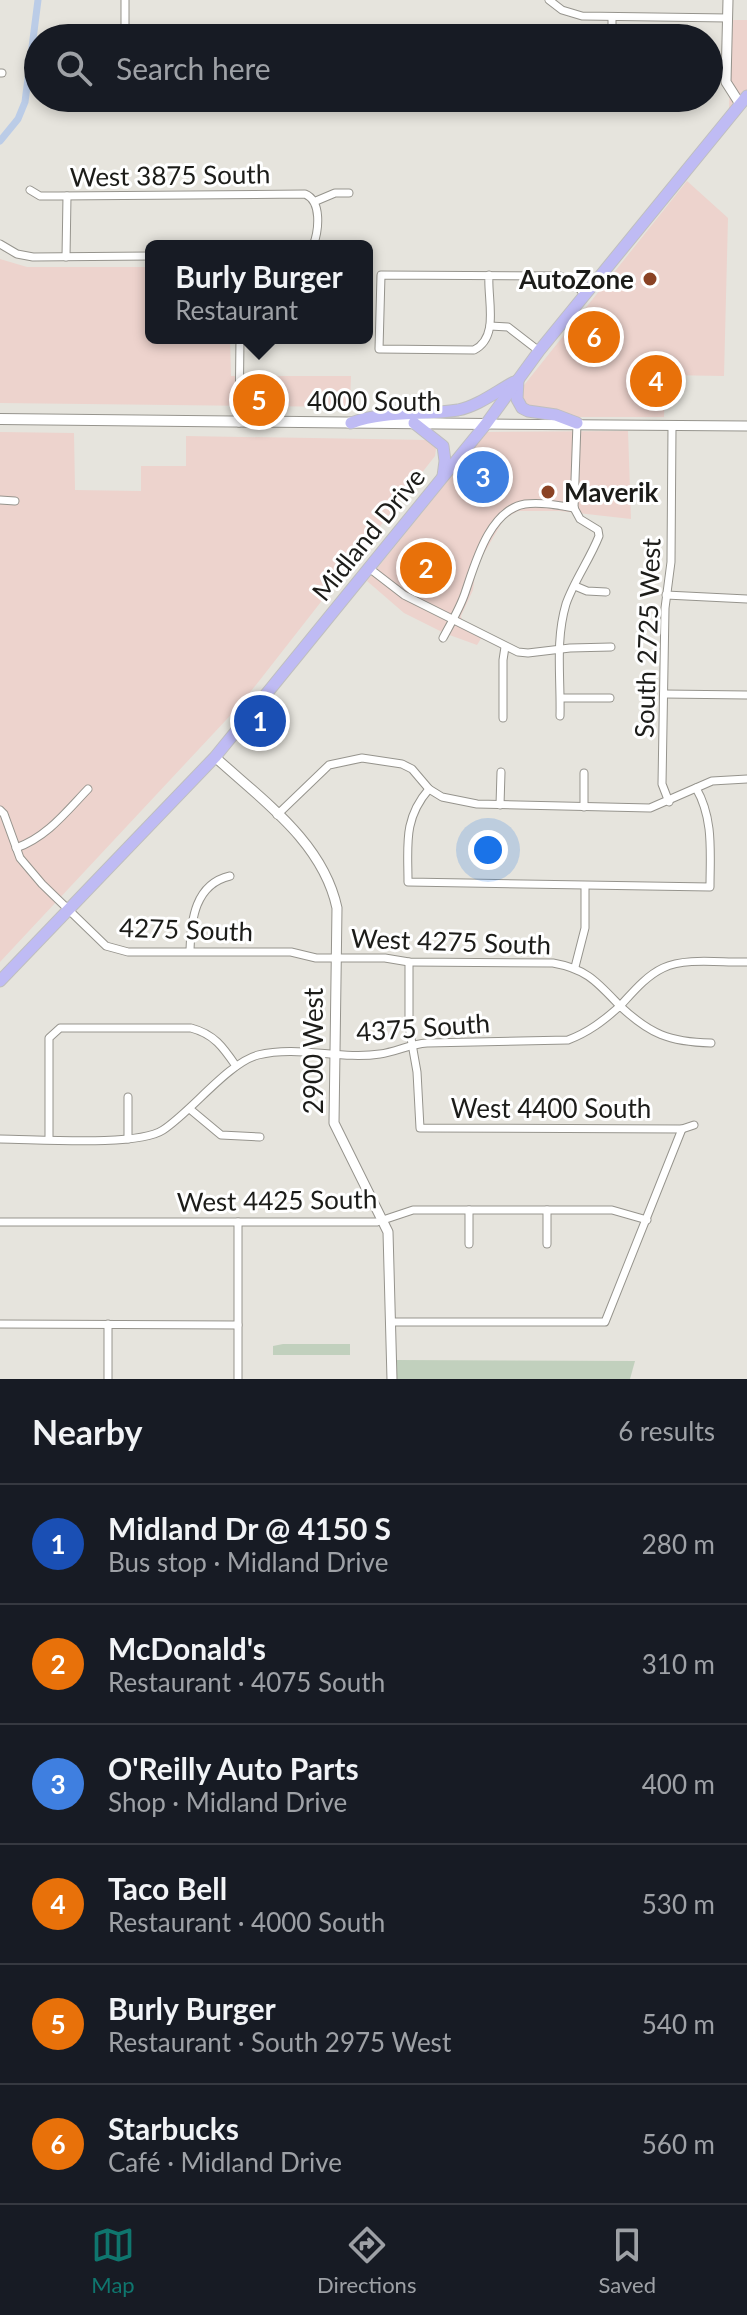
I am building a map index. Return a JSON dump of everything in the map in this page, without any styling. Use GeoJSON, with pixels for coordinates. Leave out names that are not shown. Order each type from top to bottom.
{"type":"FeatureCollection","features":[{"type":"Feature","properties":{"kind":"main road","name":"Midland Drive"},"geometry":{"type":"LineString","coordinates":[[0,981],[215,757],[486,424],[539,351],[745,104]]}},
{"type":"Feature","properties":{"kind":"main road"},"geometry":{"type":"LineString","coordinates":[[518,380],[517,399],[522,408],[577,423]]}},
{"type":"Feature","properties":{"kind":"main road"},"geometry":{"type":"LineString","coordinates":[[351,423],[373,415],[457,410],[471,406],[518,380]]}},
{"type":"Feature","properties":{"kind":"main road","name":"4000 South"},"geometry":{"type":"LineString","coordinates":[[0,419],[486,424]]}},
{"type":"Feature","properties":{"kind":"main road"},"geometry":{"type":"LineString","coordinates":[[414,423],[443,446],[443,476]]}},
{"type":"Feature","properties":{"kind":"street"},"geometry":{"type":"LineString","coordinates":[[125,0],[125,24]]}},
{"type":"Feature","properties":{"kind":"street"},"geometry":{"type":"LineString","coordinates":[[549,0],[562,10],[582,16],[728,18]]}},
{"type":"Feature","properties":{"kind":"street"},"geometry":{"type":"LineString","coordinates":[[728,0],[726,82],[745,104]]}},
{"type":"Feature","properties":{"kind":"street"},"geometry":{"type":"LineString","coordinates":[[612,18],[612,24]]}},
{"type":"Feature","properties":{"kind":"street","name":"West 3875 South"},"geometry":{"type":"LineString","coordinates":[[30,190],[40,196],[305,194],[314,198],[349,193]]}},
{"type":"Feature","properties":{"kind":"street"},"geometry":{"type":"LineString","coordinates":[[66,257],[67,196]]}},
{"type":"Feature","properties":{"kind":"street"},"geometry":{"type":"LineString","coordinates":[[314,198],[315,240]]}},
{"type":"Feature","properties":{"kind":"street"},"geometry":{"type":"LineString","coordinates":[[0,244],[17,254],[33,257],[145,256]]}},
{"type":"Feature","properties":{"kind":"street"},"geometry":{"type":"LineString","coordinates":[[489,275],[490,326],[483,345],[474,350],[379,349],[381,275],[489,275],[560,276],[574,283],[585,295]]}},
{"type":"Feature","properties":{"kind":"street"},"geometry":{"type":"LineString","coordinates":[[490,326],[508,327],[539,351]]}},
{"type":"Feature","properties":{"kind":"street"},"geometry":{"type":"LineString","coordinates":[[239,423],[240,344]]}},
{"type":"Feature","properties":{"kind":"street"},"geometry":{"type":"LineString","coordinates":[[560,716],[558,649],[568,600],[599,536],[598,530],[580,519],[574,508],[577,423]]}},
{"type":"Feature","properties":{"kind":"street","name":"4000 South"},"geometry":{"type":"LineString","coordinates":[[486,424],[747,426]]}},
{"type":"Feature","properties":{"kind":"street","name":"South 2725 West"},"geometry":{"type":"LineString","coordinates":[[669,802],[662,784],[666,595],[671,562],[672,427]]}},
{"type":"Feature","properties":{"kind":"street"},"geometry":{"type":"LineString","coordinates":[[0,500],[15,501]]}},
{"type":"Feature","properties":{"kind":"street"},"geometry":{"type":"LineString","coordinates":[[443,638],[477,557],[500,516],[523,504],[574,508]]}},
{"type":"Feature","properties":{"kind":"street"},"geometry":{"type":"LineString","coordinates":[[369,568],[404,595],[505,647],[528,653],[611,647]]}},
{"type":"Feature","properties":{"kind":"street"},"geometry":{"type":"LineString","coordinates":[[575,586],[587,591],[606,592]]}},
{"type":"Feature","properties":{"kind":"street"},"geometry":{"type":"LineString","coordinates":[[666,595],[747,599]]}},
{"type":"Feature","properties":{"kind":"street"},"geometry":{"type":"LineString","coordinates":[[503,718],[505,647]]}},
{"type":"Feature","properties":{"kind":"street"},"geometry":{"type":"LineString","coordinates":[[664,694],[747,695]]}},
{"type":"Feature","properties":{"kind":"street"},"geometry":{"type":"LineString","coordinates":[[561,698],[610,698]]}},
{"type":"Feature","properties":{"kind":"street","name":"2900 West"},"geometry":{"type":"LineString","coordinates":[[215,757],[313,853],[325,871],[337,908],[334,1123],[388,1232],[392,1379]]}},
{"type":"Feature","properties":{"kind":"street"},"geometry":{"type":"LineString","coordinates":[[277,815],[329,765],[362,758],[416,766],[429,789],[458,802],[500,805],[650,808],[712,781],[747,779]]}},
{"type":"Feature","properties":{"kind":"street"},"geometry":{"type":"LineString","coordinates":[[500,805],[501,772]]}},
{"type":"Feature","properties":{"kind":"street"},"geometry":{"type":"LineString","coordinates":[[584,773],[584,807]]}},
{"type":"Feature","properties":{"kind":"street"},"geometry":{"type":"LineString","coordinates":[[429,789],[411,814],[408,882],[710,887],[710,827],[706,804],[696,788]]}},
{"type":"Feature","properties":{"kind":"street"},"geometry":{"type":"LineString","coordinates":[[16,848],[35,841],[48,831],[88,789]]}},
{"type":"Feature","properties":{"kind":"street","name":"4275 South"},"geometry":{"type":"LineString","coordinates":[[0,810],[20,858],[106,946],[128,952],[291,952],[316,958]]}},
{"type":"Feature","properties":{"kind":"street"},"geometry":{"type":"LineString","coordinates":[[190,950],[191,920],[195,907],[209,886],[230,876]]}},
{"type":"Feature","properties":{"kind":"street"},"geometry":{"type":"LineString","coordinates":[[575,967],[585,928],[585,886]]}},
{"type":"Feature","properties":{"kind":"street","name":"West 4275 South"},"geometry":{"type":"LineString","coordinates":[[316,958],[553,963],[575,967],[592,977],[620,1006]]}},
{"type":"Feature","properties":{"kind":"street"},"geometry":{"type":"LineString","coordinates":[[409,962],[410,1044]]}},
{"type":"Feature","properties":{"kind":"street"},"geometry":{"type":"LineString","coordinates":[[711,1043],[685,1042],[661,1036],[639,1024],[620,1006],[645,980],[666,967],[690,963],[747,962]]}},
{"type":"Feature","properties":{"kind":"street","name":"4375 South"},"geometry":{"type":"LineString","coordinates":[[0,1139],[128,1139],[160,1132],[191,1110],[236,1066],[256,1056],[276,1052],[381,1054],[410,1044],[568,1040],[602,1023],[620,1006]]}},
{"type":"Feature","properties":{"kind":"street"},"geometry":{"type":"LineString","coordinates":[[49,1139],[49,1038],[60,1028],[191,1028],[207,1032],[221,1044],[236,1066]]}},
{"type":"Feature","properties":{"kind":"street","name":"West 4400 South"},"geometry":{"type":"LineString","coordinates":[[410,1044],[417,1072],[420,1128],[682,1129],[694,1125]]}},
{"type":"Feature","properties":{"kind":"street"},"geometry":{"type":"LineString","coordinates":[[128,1097],[128,1139]]}},
{"type":"Feature","properties":{"kind":"street"},"geometry":{"type":"LineString","coordinates":[[191,1110],[221,1135],[260,1137]]}},
{"type":"Feature","properties":{"kind":"street"},"geometry":{"type":"LineString","coordinates":[[390,1322],[605,1322],[682,1129]]}},
{"type":"Feature","properties":{"kind":"street","name":"West 4425 South"},"geometry":{"type":"LineString","coordinates":[[0,1222],[384,1221],[413,1210],[612,1210],[647,1220]]}},
{"type":"Feature","properties":{"kind":"street"},"geometry":{"type":"LineString","coordinates":[[469,1210],[469,1244]]}},
{"type":"Feature","properties":{"kind":"street"},"geometry":{"type":"LineString","coordinates":[[547,1210],[547,1244]]}},
{"type":"Feature","properties":{"kind":"street"},"geometry":{"type":"LineString","coordinates":[[238,1222],[238,1379]]}},
{"type":"Feature","properties":{"kind":"street"},"geometry":{"type":"LineString","coordinates":[[0,1324],[238,1325]]}},
{"type":"Feature","properties":{"kind":"street"},"geometry":{"type":"LineString","coordinates":[[108,1324],[108,1379]]}},
{"type":"Feature","properties":{"kind":"shaded area"},"geometry":{"type":"Polygon","coordinates":[[[731,20],[747,20],[747,92],[729,111],[731,20]]]}},
{"type":"Feature","properties":{"kind":"shaded area"},"geometry":{"type":"Polygon","coordinates":[[[687,181],[728,218],[724,376],[665,375],[664,417],[526,417],[513,399],[687,181]]]}},
{"type":"Feature","properties":{"kind":"shaded area"},"geometry":{"type":"Polygon","coordinates":[[[0,259],[27,267],[145,267],[145,344],[230,344],[231,376],[351,376],[350,407],[0,403],[0,259]]]}},
{"type":"Feature","properties":{"kind":"shaded area"},"geometry":{"type":"Polygon","coordinates":[[[628,431],[631,519],[560,511],[518,511],[504,519],[483,555],[475,574],[473,590],[461,616],[462,620],[485,632],[477,645],[404,613],[367,581],[487,432],[628,431]]]}},
{"type":"Feature","properties":{"kind":"shaded area"},"geometry":{"type":"Polygon","coordinates":[[[0,432],[74,433],[75,490],[141,491],[141,466],[186,466],[186,436],[428,440],[436,449],[435,456],[241,704],[0,962],[0,432]]]}},
{"type":"Feature","properties":{"kind":"green space"},"geometry":{"type":"Polygon","coordinates":[[[350,1344],[350,1355],[273,1355],[273,1346],[350,1344]]]}},
{"type":"Feature","properties":{"kind":"green space"},"geometry":{"type":"Polygon","coordinates":[[[394,1360],[635,1361],[630,1379],[395,1379],[394,1360]]]}},
{"type":"Feature","properties":{"kind":"waterway"},"geometry":{"type":"LineString","coordinates":[[35,24],[38,0]]}},
{"type":"Feature","properties":{"kind":"waterway"},"geometry":{"type":"LineString","coordinates":[[0,141],[18,119],[24,104]]}},
{"type":"Feature","properties":{"kind":"place","name":"AutoZone"},"geometry":{"type":"Point","coordinates":[650,279]}},
{"type":"Feature","properties":{"kind":"place","name":"Starbucks"},"geometry":{"type":"Point","coordinates":[594,337]}},
{"type":"Feature","properties":{"kind":"place","name":"Taco Bell"},"geometry":{"type":"Point","coordinates":[656,381]}},
{"type":"Feature","properties":{"kind":"place","name":"Burly Burger"},"geometry":{"type":"Point","coordinates":[259,400]}},
{"type":"Feature","properties":{"kind":"place","name":"O'Reilly Auto Parts"},"geometry":{"type":"Point","coordinates":[483,477]}},
{"type":"Feature","properties":{"kind":"place","name":"Maverik"},"geometry":{"type":"Point","coordinates":[548,492]}},
{"type":"Feature","properties":{"kind":"place","name":"McDonald's"},"geometry":{"type":"Point","coordinates":[426,568]}},
{"type":"Feature","properties":{"kind":"place","name":"Midland Dr @ 4150 S"},"geometry":{"type":"Point","coordinates":[260,721]}}]}
